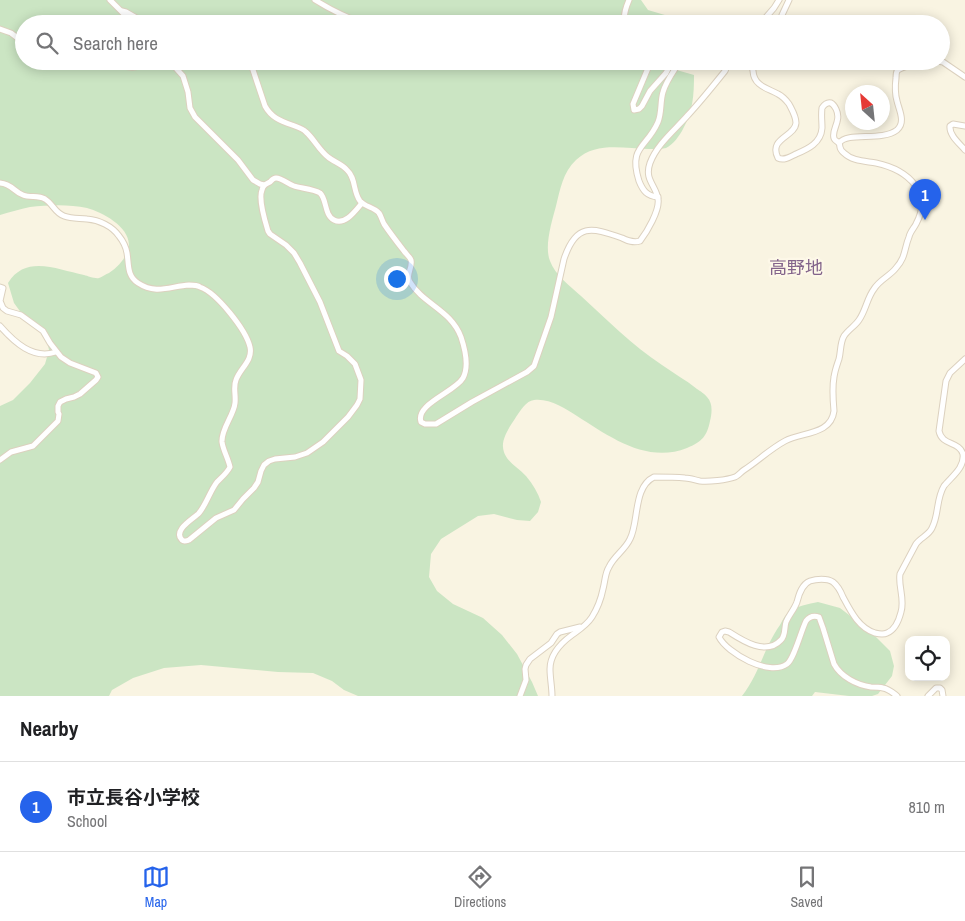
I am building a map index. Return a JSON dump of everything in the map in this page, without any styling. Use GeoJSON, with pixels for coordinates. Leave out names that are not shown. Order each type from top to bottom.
{"type":"FeatureCollection","features":[{"type":"Feature","properties":{"kind":"street"},"geometry":{"type":"LineString","coordinates":[[110,0],[124,15]]}},
{"type":"Feature","properties":{"kind":"street"},"geometry":{"type":"LineString","coordinates":[[315,0],[343,15]]}},
{"type":"Feature","properties":{"kind":"street"},"geometry":{"type":"LineString","coordinates":[[624,15],[629,0]]}},
{"type":"Feature","properties":{"kind":"street"},"geometry":{"type":"LineString","coordinates":[[767,15],[779,0]]}},
{"type":"Feature","properties":{"kind":"street"},"geometry":{"type":"LineString","coordinates":[[782,15],[789,0]]}},
{"type":"Feature","properties":{"kind":"street"},"geometry":{"type":"LineString","coordinates":[[121,11],[131,15]]}},
{"type":"Feature","properties":{"kind":"street"},"geometry":{"type":"LineString","coordinates":[[0,29],[15,36]]}},
{"type":"Feature","properties":{"kind":"street"},"geometry":{"type":"LineString","coordinates":[[950,67],[965,77]]}},
{"type":"Feature","properties":{"kind":"street"},"geometry":{"type":"LineString","coordinates":[[178,70],[183,76],[190,108],[195,117],[234,155],[253,180],[264,185]]}},
{"type":"Feature","properties":{"kind":"street"},"geometry":{"type":"LineString","coordinates":[[253,70],[265,106],[269,112],[274,118],[305,131],[327,157],[348,170],[358,198],[362,203],[378,212],[382,222],[409,257],[411,263],[408,275],[409,282],[416,291],[446,315],[461,336],[466,360],[465,375],[457,386],[431,403],[421,413],[419,417],[421,422],[425,424],[432,424],[446,419],[534,366],[551,317],[567,251],[574,238],[585,231],[596,230],[631,242],[638,242],[645,234],[655,215],[658,204],[658,197],[648,176],[648,170],[654,154],[725,70]]}},
{"type":"Feature","properties":{"kind":"street"},"geometry":{"type":"LineString","coordinates":[[647,70],[633,104],[634,110],[642,106],[650,91],[667,70]]}},
{"type":"Feature","properties":{"kind":"street"},"geometry":{"type":"LineString","coordinates":[[658,197],[645,193],[641,186],[637,174],[636,156],[657,123],[663,91],[675,70]]}},
{"type":"Feature","properties":{"kind":"street"},"geometry":{"type":"LineString","coordinates":[[552,696],[550,667],[554,654],[566,639],[590,620],[596,610],[609,566],[630,540],[640,495],[646,484],[654,477],[687,478],[702,481],[734,477],[786,440],[825,428],[833,417],[834,376],[843,337],[853,328],[864,312],[873,289],[893,272],[902,261],[910,234],[921,214],[923,204],[920,191],[909,179],[888,166],[846,156],[840,150],[839,143],[834,139],[833,135],[838,122],[834,104],[827,104],[822,108],[822,130],[818,141],[811,148],[783,160],[778,158],[777,144],[794,128],[796,122],[794,114],[783,97],[756,82],[752,70]]}},
{"type":"Feature","properties":{"kind":"street"},"geometry":{"type":"LineString","coordinates":[[839,143],[843,139],[852,137],[884,136],[901,126],[902,121],[895,84],[896,73],[899,70]]}},
{"type":"Feature","properties":{"kind":"street"},"geometry":{"type":"LineString","coordinates":[[965,126],[953,124],[949,129],[965,150]]}},
{"type":"Feature","properties":{"kind":"street"},"geometry":{"type":"LineString","coordinates":[[0,183],[7,184],[24,196],[46,200],[56,212],[63,216],[94,220],[108,226],[120,237],[125,245],[128,270],[136,282],[149,289],[158,290],[189,285],[199,286],[212,294],[234,317],[248,340],[251,349],[250,356],[236,379],[235,403],[222,441],[230,467],[198,514],[181,529],[180,537],[181,540],[185,541],[189,540],[216,518],[234,510],[254,488],[264,465],[269,461],[307,453],[323,442],[348,418],[360,399],[361,380],[355,364],[339,351],[320,302],[300,262],[286,245],[268,231],[261,198],[261,191],[264,185],[277,178],[293,186],[318,192],[323,198],[328,213],[337,221],[349,217],[362,203]]}},
{"type":"Feature","properties":{"kind":"street"},"geometry":{"type":"LineString","coordinates":[[0,286],[3,288],[0,301],[3,308],[21,315],[43,331],[61,357],[70,363],[96,373],[98,377],[80,394],[60,402],[58,406],[58,421],[33,446],[11,452],[0,460]]}},
{"type":"Feature","properties":{"kind":"street"},"geometry":{"type":"LineString","coordinates":[[0,326],[10,337],[29,350],[44,354],[56,352]]}},
{"type":"Feature","properties":{"kind":"street"},"geometry":{"type":"LineString","coordinates":[[897,696],[883,688],[864,686],[842,674],[834,664],[824,628],[819,617],[816,616],[812,616],[806,621],[794,654],[789,662],[784,666],[776,668],[764,667],[748,661],[719,637],[725,631],[751,645],[766,647],[776,644],[782,639],[786,624],[803,587],[806,583],[814,580],[827,580],[838,587],[854,616],[872,632],[883,634],[894,627],[902,606],[900,574],[918,541],[927,535],[935,522],[942,489],[964,463],[964,456],[961,450],[944,440],[940,431],[946,381],[950,373],[965,359]]}},
{"type":"Feature","properties":{"kind":"street"},"geometry":{"type":"LineString","coordinates":[[520,696],[526,680],[526,665],[530,659],[551,643],[560,632],[583,626]]}},
{"type":"Feature","properties":{"kind":"street"},"geometry":{"type":"LineString","coordinates":[[928,696],[936,688],[940,688],[943,696]]}},
{"type":"Feature","properties":{"kind":"green space"},"geometry":{"type":"Polygon","coordinates":[[[0,0],[641,0],[648,10],[665,15],[15,15],[15,70],[676,70],[694,75],[693,96],[689,116],[680,134],[669,147],[657,149],[603,148],[585,154],[576,160],[568,170],[561,188],[548,241],[548,255],[552,266],[559,276],[620,332],[640,349],[709,399],[712,411],[709,426],[700,441],[692,446],[672,452],[658,453],[629,446],[616,440],[557,404],[534,400],[526,404],[509,427],[503,443],[504,452],[509,460],[531,482],[537,492],[541,502],[538,512],[530,521],[494,514],[478,516],[441,539],[431,554],[429,577],[437,591],[453,604],[483,618],[502,635],[517,654],[538,696],[358,696],[344,690],[332,681],[313,673],[201,665],[164,668],[133,678],[112,690],[109,696],[0,696],[0,406],[13,400],[30,383],[45,364],[49,350],[46,336],[22,314],[14,303],[8,283],[15,274],[33,266],[43,266],[99,278],[120,264],[127,253],[129,245],[128,237],[118,224],[102,214],[87,208],[66,205],[37,206],[0,215],[0,0]]]}},
{"type":"Feature","properties":{"kind":"green space"},"geometry":{"type":"Polygon","coordinates":[[[818,602],[840,608],[871,632],[890,651],[894,666],[892,676],[878,694],[872,696],[849,696],[815,692],[812,696],[742,696],[753,679],[774,634],[786,615],[795,608],[818,602]]]}},
{"type":"Feature","properties":{"kind":"place","name":"市立長谷小学校"},"geometry":{"type":"Point","coordinates":[925,220]}},
{"type":"Feature","properties":{"kind":"district","name":"高野地"},"geometry":{"type":"Point","coordinates":[796,267]}}]}
